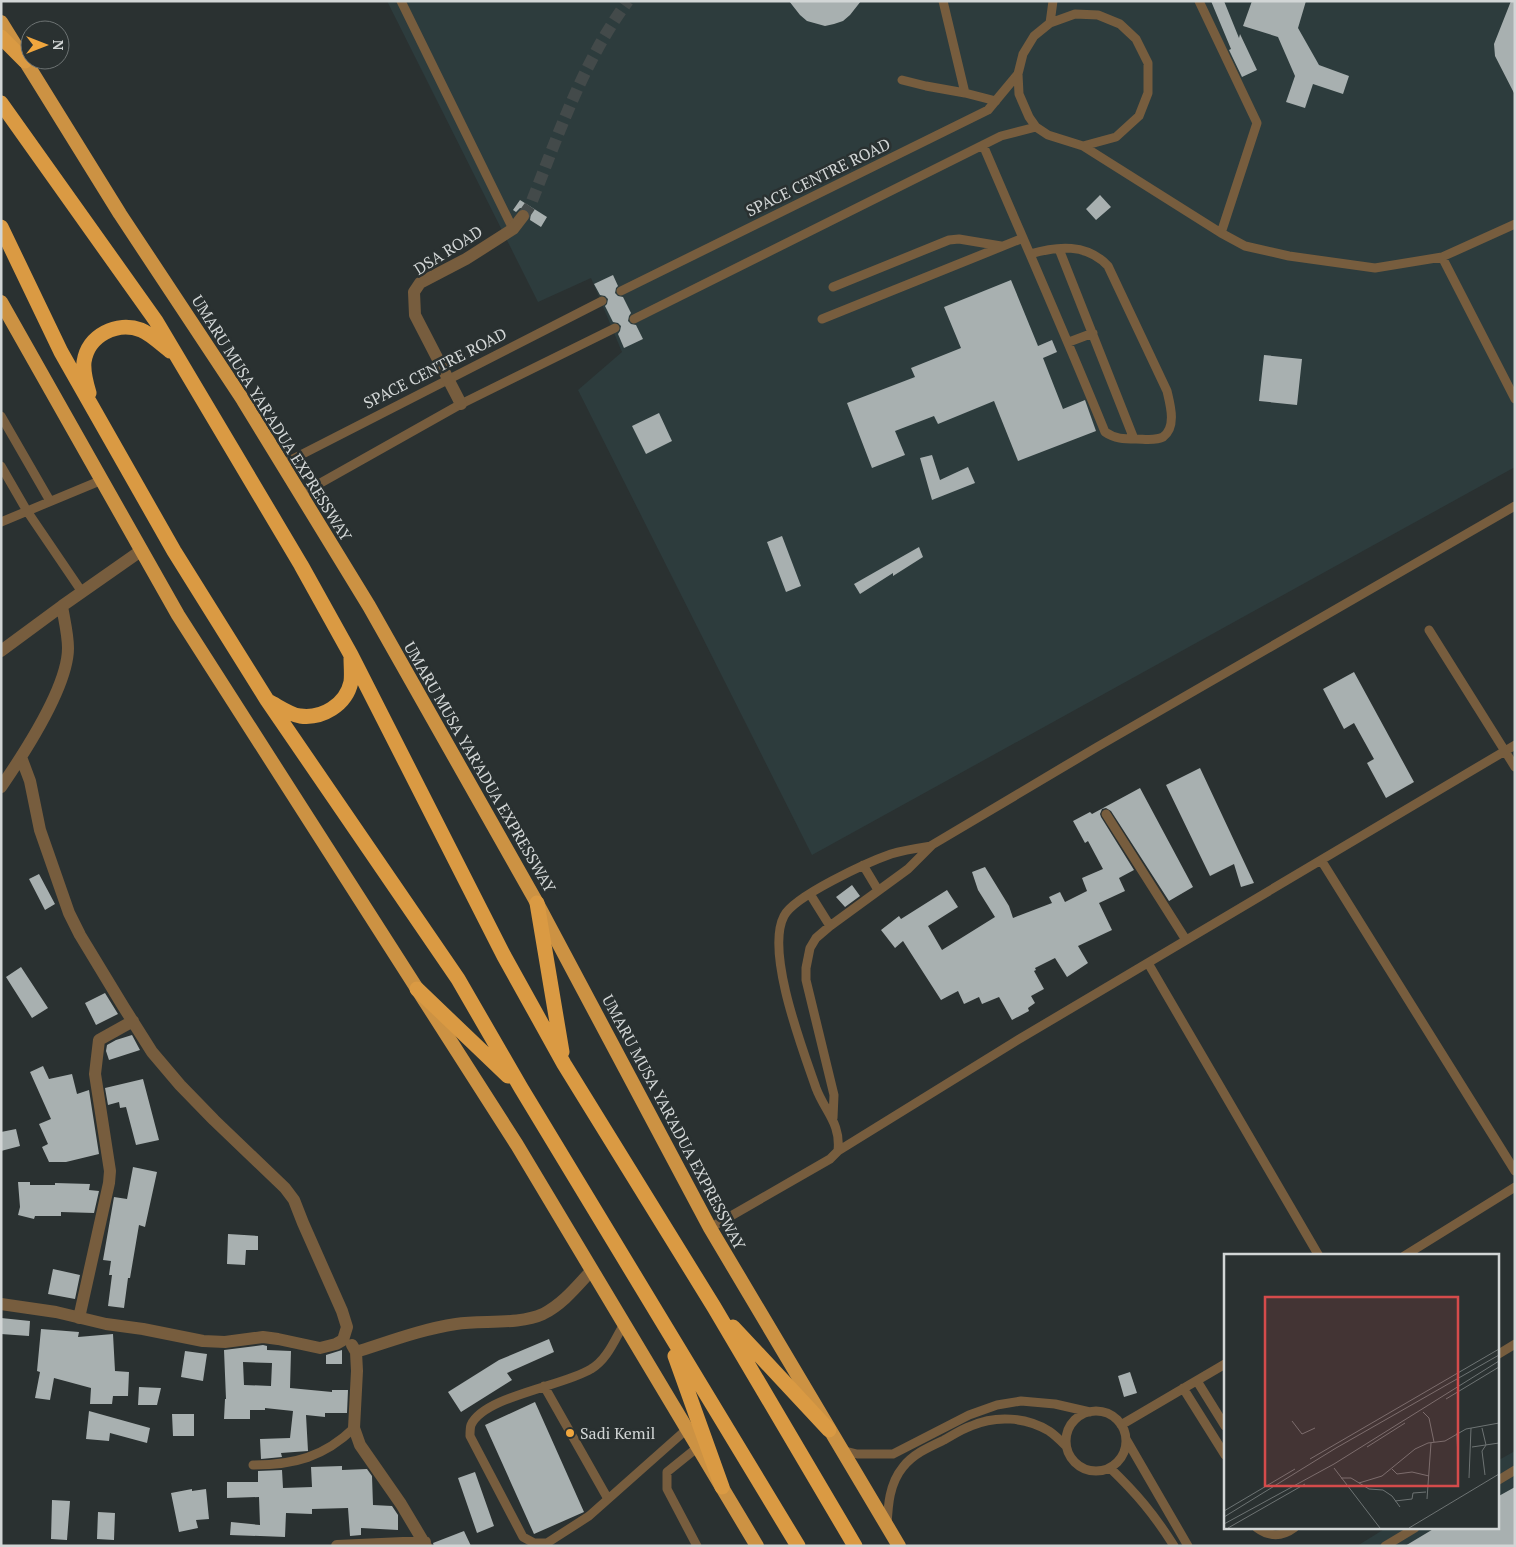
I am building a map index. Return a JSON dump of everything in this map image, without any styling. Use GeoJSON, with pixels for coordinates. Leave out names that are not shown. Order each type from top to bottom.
{"type":"FeatureCollection","features":[{"type":"Feature","properties":{"kind":"highway","name":"UMARU MUSA YAR'ADUA EXPRESSWAY"},"geometry":{"type":"LineString","coordinates":[[1,22],[20,53]]}},
{"type":"Feature","properties":{"kind":"highway"},"geometry":{"type":"LineString","coordinates":[[1,37],[20,56]]}},
{"type":"Feature","properties":{"kind":"highway","name":"UMARU MUSA YAR'ADUA EXPRESSWAY"},"geometry":{"type":"LineString","coordinates":[[31,70],[120,214],[283,464],[369,606],[537,903],[710,1228],[899,1546]]}},
{"type":"Feature","properties":{"kind":"highway"},"geometry":{"type":"LineString","coordinates":[[1,103],[156,321],[296,557],[351,655],[504,956],[564,1064],[714,1307],[855,1546]]}},
{"type":"Feature","properties":{"kind":"highway"},"geometry":{"type":"LineString","coordinates":[[1,226],[60,352],[174,551],[267,700],[458,979],[521,1088],[798,1546]]}},
{"type":"Feature","properties":{"kind":"highway"},"geometry":{"type":"LineString","coordinates":[[1,302],[183,624],[517,1145],[757,1546]]}},
{"type":"Feature","properties":{"kind":"highway"},"geometry":{"type":"LineString","coordinates":[[92,407],[84,374],[84,362],[94,340],[104,332],[118,328],[142,330],[176,355]]}},
{"type":"Feature","properties":{"kind":"highway"},"geometry":{"type":"LineString","coordinates":[[267,700],[298,716],[318,716],[334,709],[344,696],[351,682],[351,655]]}},
{"type":"Feature","properties":{"kind":"highway"},"geometry":{"type":"LineString","coordinates":[[537,903],[564,1064]]}},
{"type":"Feature","properties":{"kind":"highway"},"geometry":{"type":"LineString","coordinates":[[417,989],[521,1088]]}},
{"type":"Feature","properties":{"kind":"highway"},"geometry":{"type":"LineString","coordinates":[[714,1307],[829,1430]]}},
{"type":"Feature","properties":{"kind":"highway"},"geometry":{"type":"LineString","coordinates":[[665,1326],[722,1487]]}},
{"type":"Feature","properties":{"kind":"street","name":"DSA ROAD"},"geometry":{"type":"LineString","coordinates":[[461,404],[416,315],[414,292],[420,283],[513,229],[523,216]]}},
{"type":"Feature","properties":{"kind":"street"},"geometry":{"type":"LineString","coordinates":[[1,651],[142,550]]}},
{"type":"Feature","properties":{"kind":"street"},"geometry":{"type":"LineString","coordinates":[[1,787],[21,757],[60,685],[68,648],[62,606]]}},
{"type":"Feature","properties":{"kind":"street"},"geometry":{"type":"LineString","coordinates":[[1,1304],[56,1312],[203,1341],[225,1342],[263,1337],[320,1348],[343,1340],[347,1327],[342,1311],[302,1223],[294,1200],[285,1188],[180,1085],[152,1052],[80,935],[69,912],[40,830],[30,781],[21,757]]}},
{"type":"Feature","properties":{"kind":"street"},"geometry":{"type":"LineString","coordinates":[[79,1318],[110,1171],[95,1074],[99,1040],[133,1021]]}},
{"type":"Feature","properties":{"kind":"street"},"geometry":{"type":"LineString","coordinates":[[356,1352],[430,1329],[455,1324],[520,1320],[543,1314],[561,1303],[592,1270]]}},
{"type":"Feature","properties":{"kind":"street"},"geometry":{"type":"LineString","coordinates":[[346,1334],[356,1352],[354,1428],[360,1445],[426,1544]]}},
{"type":"Feature","properties":{"kind":"street"},"geometry":{"type":"LineString","coordinates":[[337,1546],[426,1544]]}},
{"type":"Feature","properties":{"kind":"lane"},"geometry":{"type":"LineString","coordinates":[[401,1],[513,229]]}},
{"type":"Feature","properties":{"kind":"lane"},"geometry":{"type":"LineString","coordinates":[[943,1],[966,93]]}},
{"type":"Feature","properties":{"kind":"lane"},"geometry":{"type":"LineString","coordinates":[[1050,22],[1053,1]]}},
{"type":"Feature","properties":{"kind":"lane"},"geometry":{"type":"LineString","coordinates":[[1200,1],[1257,123],[1221,234]]}},
{"type":"Feature","properties":{"kind":"lane"},"geometry":{"type":"LineString","coordinates":[[1082,146],[1116,137],[1139,116],[1148,93],[1148,63],[1136,39],[1120,24],[1098,15],[1076,14],[1050,22],[1034,36],[1023,54],[1018,74],[1019,94],[1029,117],[1036,127],[1048,135],[1082,146],[1221,234],[1245,246],[1289,256],[1375,268],[1442,257],[1515,224]]}},
{"type":"Feature","properties":{"kind":"lane","name":"SPACE CENTRE ROAD"},"geometry":{"type":"LineString","coordinates":[[620,291],[988,110],[1018,74]]}},
{"type":"Feature","properties":{"kind":"lane"},"geometry":{"type":"LineString","coordinates":[[902,80],[996,101]]}},
{"type":"Feature","properties":{"kind":"lane"},"geometry":{"type":"LineString","coordinates":[[634,318],[1001,136],[1036,127]]}},
{"type":"Feature","properties":{"kind":"lane"},"geometry":{"type":"LineString","coordinates":[[983,145],[1023,238],[1030,254],[1069,342],[1105,432],[1111,437],[1121,439],[1157,439],[1164,437],[1172,419],[1172,409],[1167,391],[1108,266],[1093,253],[1079,249],[1047,249],[1030,254]]}},
{"type":"Feature","properties":{"kind":"lane"},"geometry":{"type":"LineString","coordinates":[[822,319],[1023,238]]}},
{"type":"Feature","properties":{"kind":"lane"},"geometry":{"type":"LineString","coordinates":[[833,287],[949,240],[959,239],[1002,246]]}},
{"type":"Feature","properties":{"kind":"lane"},"geometry":{"type":"LineString","coordinates":[[1059,249],[1134,439]]}},
{"type":"Feature","properties":{"kind":"lane"},"geometry":{"type":"LineString","coordinates":[[1442,257],[1515,399]]}},
{"type":"Feature","properties":{"kind":"lane","name":"SPACE CENTRE ROAD"},"geometry":{"type":"LineString","coordinates":[[283,464],[448,378],[602,301]]}},
{"type":"Feature","properties":{"kind":"lane"},"geometry":{"type":"LineString","coordinates":[[301,494],[461,404],[615,328]]}},
{"type":"Feature","properties":{"kind":"lane"},"geometry":{"type":"LineString","coordinates":[[1069,342],[1093,333]]}},
{"type":"Feature","properties":{"kind":"lane"},"geometry":{"type":"LineString","coordinates":[[1,416],[50,501]]}},
{"type":"Feature","properties":{"kind":"lane"},"geometry":{"type":"LineString","coordinates":[[1,466],[26,510],[82,592]]}},
{"type":"Feature","properties":{"kind":"lane"},"geometry":{"type":"LineString","coordinates":[[1,522],[102,480]]}},
{"type":"Feature","properties":{"kind":"lane"},"geometry":{"type":"LineString","coordinates":[[838,1151],[839,1140],[833,1118],[834,1095],[806,980],[810,948],[816,938],[908,868],[932,846],[1097,747],[1515,506]]}},
{"type":"Feature","properties":{"kind":"lane"},"geometry":{"type":"LineString","coordinates":[[1429,630],[1515,767]]}},
{"type":"Feature","properties":{"kind":"lane"},"geometry":{"type":"LineString","coordinates":[[710,1228],[830,1159],[838,1151],[1016,1041],[1515,745]]}},
{"type":"Feature","properties":{"kind":"lane"},"geometry":{"type":"LineString","coordinates":[[1106,814],[1186,940]]}},
{"type":"Feature","properties":{"kind":"lane"},"geometry":{"type":"LineString","coordinates":[[833,1118],[821,1100],[788,1005],[778,951],[778,935],[783,916],[791,907],[810,894],[863,865],[893,853],[932,846]]}},
{"type":"Feature","properties":{"kind":"lane"},"geometry":{"type":"LineString","coordinates":[[1321,860],[1515,1171]]}},
{"type":"Feature","properties":{"kind":"lane"},"geometry":{"type":"LineString","coordinates":[[863,865],[878,890]]}},
{"type":"Feature","properties":{"kind":"lane"},"geometry":{"type":"LineString","coordinates":[[810,894],[830,926]]}},
{"type":"Feature","properties":{"kind":"lane"},"geometry":{"type":"LineString","coordinates":[[1148,963],[1318,1254]]}},
{"type":"Feature","properties":{"kind":"lane"},"geometry":{"type":"LineString","coordinates":[[1407,1254],[1515,1187]]}},
{"type":"Feature","properties":{"kind":"lane"},"geometry":{"type":"LineString","coordinates":[[624,1324],[600,1362],[591,1369],[514,1396],[481,1412],[471,1425],[470,1436],[524,1537],[534,1543],[547,1543],[589,1516],[687,1429]]}},
{"type":"Feature","properties":{"kind":"lane"},"geometry":{"type":"LineString","coordinates":[[1498,1354],[1515,1344]]}},
{"type":"Feature","properties":{"kind":"lane"},"geometry":{"type":"LineString","coordinates":[[1121,1425],[1224,1365]]}},
{"type":"Feature","properties":{"kind":"lane"},"geometry":{"type":"LineString","coordinates":[[1197,1381],[1224,1424]]}},
{"type":"Feature","properties":{"kind":"lane"},"geometry":{"type":"LineString","coordinates":[[544,1386],[608,1499]]}},
{"type":"Feature","properties":{"kind":"lane"},"geometry":{"type":"LineString","coordinates":[[1183,1388],[1222,1444]]}},
{"type":"Feature","properties":{"kind":"lane"},"geometry":{"type":"LineString","coordinates":[[841,1450],[857,1454],[893,1454],[969,1415],[997,1405],[1022,1401],[1055,1404],[1090,1412],[1100,1412],[1110,1415],[1121,1425],[1126,1439],[1188,1546]]}},
{"type":"Feature","properties":{"kind":"lane"},"geometry":{"type":"LineString","coordinates":[[1066,1446],[1068,1430],[1073,1422],[1081,1415],[1090,1412]]}},
{"type":"Feature","properties":{"kind":"lane"},"geometry":{"type":"LineString","coordinates":[[887,1526],[888,1499],[903,1466],[920,1452],[971,1426],[988,1420],[1003,1419],[1034,1423],[1050,1432],[1066,1446],[1071,1459],[1078,1466],[1096,1472],[1115,1465],[1125,1449],[1126,1439]]}},
{"type":"Feature","properties":{"kind":"lane"},"geometry":{"type":"LineString","coordinates":[[253,1465],[279,1465],[324,1452],[339,1443],[354,1428]]}},
{"type":"Feature","properties":{"kind":"lane"},"geometry":{"type":"LineString","coordinates":[[697,1546],[666,1489],[667,1472],[698,1448]]}},
{"type":"Feature","properties":{"kind":"lane"},"geometry":{"type":"LineString","coordinates":[[1110,1468],[1136,1493],[1156,1518],[1174,1546]]}},
{"type":"Feature","properties":{"kind":"lane"},"geometry":{"type":"LineString","coordinates":[[1498,1480],[1515,1470]]}},
{"type":"Feature","properties":{"kind":"lane"},"geometry":{"type":"LineString","coordinates":[[1260,1530],[1275,1536],[1285,1534],[1291,1530]]}},
{"type":"Feature","properties":{"kind":"lane"},"geometry":{"type":"LineString","coordinates":[[1385,1546],[1412,1530]]}},
{"type":"Feature","properties":{"kind":"shaded area"},"geometry":{"type":"Polygon","coordinates":[[[387,1],[1515,1],[1515,467],[812,855],[578,390],[622,352],[591,278],[538,302],[387,1]]]}},
{"type":"Feature","properties":{"kind":"shaded area"},"geometry":{"type":"Polygon","coordinates":[[[1515,1451],[1515,1546],[1357,1546],[1383,1530],[1498,1530],[1498,1460],[1515,1451]]]}},
{"type":"Feature","properties":{"kind":"building"},"geometry":{"type":"Polygon","coordinates":[[[789,1],[861,1],[843,21],[825,26],[807,21],[789,1]]]}},
{"type":"Feature","properties":{"kind":"building"},"geometry":{"type":"Polygon","coordinates":[[[1211,1],[1224,1],[1239,38],[1240,34],[1257,70],[1242,77],[1229,50],[1231,49],[1211,1]]]}},
{"type":"Feature","properties":{"kind":"building"},"geometry":{"type":"Polygon","coordinates":[[[1252,1],[1306,1],[1298,28],[1319,65],[1349,76],[1343,94],[1313,84],[1305,108],[1286,102],[1295,76],[1278,37],[1243,26],[1252,1]]]}},
{"type":"Feature","properties":{"kind":"building"},"geometry":{"type":"Polygon","coordinates":[[[1511,1],[1515,1],[1515,95],[1495,56],[1494,44],[1511,1]]]}},
{"type":"Feature","properties":{"kind":"building"},"geometry":{"type":"Polygon","coordinates":[[[1100,195],[1111,207],[1096,220],[1086,209],[1100,195]]]}},
{"type":"Feature","properties":{"kind":"building"},"geometry":{"type":"Polygon","coordinates":[[[520,200],[547,217],[541,227],[530,220],[531,213],[528,209],[520,208],[516,212],[513,210],[520,200]]]}},
{"type":"Feature","properties":{"kind":"building"},"geometry":{"type":"Polygon","coordinates":[[[613,275],[618,286],[615,293],[623,297],[631,313],[628,321],[636,325],[643,339],[624,348],[618,334],[621,326],[613,322],[605,306],[608,299],[600,295],[594,284],[613,275]]]}},
{"type":"Feature","properties":{"kind":"building"},"geometry":{"type":"Polygon","coordinates":[[[1011,280],[1038,346],[1052,340],[1057,352],[1043,358],[1063,409],[1085,400],[1096,431],[1018,461],[994,401],[938,424],[934,416],[895,431],[905,455],[872,468],[847,403],[915,377],[911,368],[961,348],[944,307],[1011,280]]]}},
{"type":"Feature","properties":{"kind":"building"},"geometry":{"type":"Polygon","coordinates":[[[1264,355],[1302,359],[1297,405],[1259,401],[1264,355]]]}},
{"type":"Feature","properties":{"kind":"building"},"geometry":{"type":"Polygon","coordinates":[[[659,413],[672,441],[646,454],[632,426],[659,413]]]}},
{"type":"Feature","properties":{"kind":"building"},"geometry":{"type":"Polygon","coordinates":[[[932,455],[940,480],[968,467],[975,483],[932,500],[920,458],[932,455]]]}},
{"type":"Feature","properties":{"kind":"building"},"geometry":{"type":"Polygon","coordinates":[[[782,536],[801,586],[786,592],[767,542],[782,536]]]}},
{"type":"Feature","properties":{"kind":"building"},"geometry":{"type":"Polygon","coordinates":[[[919,547],[923,557],[860,594],[854,584],[919,547]]]}},
{"type":"Feature","properties":{"kind":"building"},"geometry":{"type":"Polygon","coordinates":[[[1354,672],[1414,782],[1386,798],[1367,763],[1374,759],[1354,723],[1344,729],[1323,689],[1354,672]]]}},
{"type":"Feature","properties":{"kind":"building"},"geometry":{"type":"Polygon","coordinates":[[[1200,768],[1254,883],[1241,887],[1234,864],[1210,876],[1166,785],[1200,768]]]}},
{"type":"Feature","properties":{"kind":"building"},"geometry":{"type":"Polygon","coordinates":[[[1140,788],[1193,887],[1169,901],[1111,811],[1106,808],[1102,809],[1101,817],[1134,870],[1119,878],[1125,891],[1099,903],[1112,930],[1078,946],[1088,963],[1067,977],[1055,958],[1035,968],[1036,970],[1034,971],[1044,989],[1031,996],[1035,1003],[1028,1008],[1029,1011],[1012,1020],[999,997],[982,1004],[979,997],[964,1004],[958,991],[941,1000],[903,941],[895,948],[881,930],[899,916],[901,919],[947,890],[958,907],[928,926],[942,950],[995,917],[978,890],[972,872],[985,867],[1009,906],[1013,918],[1052,903],[1049,897],[1060,892],[1065,902],[1087,891],[1082,878],[1103,869],[1088,841],[1085,843],[1073,821],[1090,812],[1092,814],[1140,788]]]}},
{"type":"Feature","properties":{"kind":"building"},"geometry":{"type":"Polygon","coordinates":[[[39,874],[55,904],[45,910],[29,879],[39,874]]]}},
{"type":"Feature","properties":{"kind":"building"},"geometry":{"type":"Polygon","coordinates":[[[852,885],[860,896],[845,907],[836,897],[852,885]]]}},
{"type":"Feature","properties":{"kind":"building"},"geometry":{"type":"Polygon","coordinates":[[[21,967],[48,1008],[32,1018],[6,977],[21,967]]]}},
{"type":"Feature","properties":{"kind":"building"},"geometry":{"type":"Polygon","coordinates":[[[105,993],[118,1014],[96,1025],[85,1003],[105,993]]]}},
{"type":"Feature","properties":{"kind":"building"},"geometry":{"type":"Polygon","coordinates":[[[132,1035],[140,1050],[109,1060],[106,1051],[107,1045],[132,1035]]]}},
{"type":"Feature","properties":{"kind":"building"},"geometry":{"type":"Polygon","coordinates":[[[43,1066],[49,1079],[72,1074],[77,1094],[89,1090],[99,1154],[66,1162],[49,1162],[42,1147],[48,1144],[39,1124],[51,1119],[30,1072],[43,1066]]]}},
{"type":"Feature","properties":{"kind":"building"},"geometry":{"type":"Polygon","coordinates":[[[143,1079],[159,1140],[136,1145],[126,1107],[120,1108],[119,1102],[108,1105],[105,1088],[143,1079]]]}},
{"type":"Feature","properties":{"kind":"building"},"geometry":{"type":"Polygon","coordinates":[[[16,1129],[20,1146],[1,1151],[1,1132],[16,1129]]]}},
{"type":"Feature","properties":{"kind":"building"},"geometry":{"type":"Polygon","coordinates":[[[133,1167],[157,1172],[145,1227],[139,1225],[124,1308],[108,1306],[112,1275],[109,1275],[111,1261],[103,1260],[114,1197],[127,1199],[133,1167]]]}},
{"type":"Feature","properties":{"kind":"building"},"geometry":{"type":"Polygon","coordinates":[[[18,1182],[30,1182],[30,1185],[55,1185],[55,1183],[90,1184],[89,1190],[99,1191],[94,1213],[61,1212],[61,1216],[35,1216],[34,1219],[18,1215],[20,1207],[18,1182]]]}},
{"type":"Feature","properties":{"kind":"building"},"geometry":{"type":"Polygon","coordinates":[[[228,1234],[258,1236],[258,1250],[246,1250],[245,1265],[227,1264],[228,1234]]]}},
{"type":"Feature","properties":{"kind":"building"},"geometry":{"type":"Polygon","coordinates":[[[53,1269],[80,1275],[75,1299],[48,1294],[53,1269]]]}},
{"type":"Feature","properties":{"kind":"building"},"geometry":{"type":"Polygon","coordinates":[[[1,1318],[30,1321],[29,1336],[1,1334],[1,1318]]]}},
{"type":"Feature","properties":{"kind":"building"},"geometry":{"type":"Polygon","coordinates":[[[41,1329],[79,1332],[78,1337],[113,1334],[115,1371],[129,1372],[128,1396],[113,1396],[112,1404],[90,1404],[91,1388],[54,1378],[50,1400],[35,1398],[40,1372],[37,1371],[41,1329]]]}},
{"type":"Feature","properties":{"kind":"building"},"geometry":{"type":"Polygon","coordinates":[[[549,1339],[554,1352],[507,1373],[512,1380],[461,1412],[448,1392],[499,1360],[549,1339]]]}},
{"type":"Feature","properties":{"kind":"building"},"geometry":{"type":"Polygon","coordinates":[[[263,1345],[267,1346],[267,1350],[291,1351],[290,1388],[332,1392],[332,1390],[348,1390],[347,1413],[325,1413],[325,1417],[306,1415],[308,1451],[281,1453],[282,1457],[261,1459],[260,1439],[290,1438],[293,1411],[265,1408],[265,1410],[250,1410],[250,1419],[224,1419],[226,1399],[224,1350],[263,1345]],[[243,1362],[244,1385],[271,1386],[272,1363],[243,1362]]]}},
{"type":"Feature","properties":{"kind":"building"},"geometry":{"type":"Polygon","coordinates":[[[342,1350],[342,1364],[326,1364],[326,1355],[342,1350]]]}},
{"type":"Feature","properties":{"kind":"building"},"geometry":{"type":"Polygon","coordinates":[[[185,1351],[207,1354],[203,1381],[181,1377],[185,1351]]]}},
{"type":"Feature","properties":{"kind":"building"},"geometry":{"type":"Polygon","coordinates":[[[1130,1372],[1137,1393],[1124,1397],[1118,1376],[1130,1372]]]}},
{"type":"Feature","properties":{"kind":"building"},"geometry":{"type":"Polygon","coordinates":[[[139,1387],[161,1388],[157,1405],[138,1405],[139,1387]]]}},
{"type":"Feature","properties":{"kind":"building"},"geometry":{"type":"Polygon","coordinates":[[[535,1402],[584,1512],[534,1534],[485,1425],[535,1402]]]}},
{"type":"Feature","properties":{"kind":"building"},"geometry":{"type":"Polygon","coordinates":[[[89,1411],[150,1428],[147,1443],[110,1433],[109,1441],[86,1439],[89,1411]]]}},
{"type":"Feature","properties":{"kind":"building"},"geometry":{"type":"Polygon","coordinates":[[[172,1414],[194,1414],[194,1436],[173,1436],[172,1414]]]}},
{"type":"Feature","properties":{"kind":"building"},"geometry":{"type":"Polygon","coordinates":[[[342,1466],[342,1470],[367,1469],[372,1476],[373,1505],[392,1506],[398,1515],[398,1530],[361,1528],[361,1535],[350,1536],[348,1508],[312,1509],[312,1514],[286,1513],[285,1537],[230,1535],[231,1522],[260,1525],[259,1497],[227,1498],[227,1482],[258,1482],[258,1471],[282,1470],[283,1488],[312,1487],[311,1467],[342,1466]]]}},
{"type":"Feature","properties":{"kind":"building"},"geometry":{"type":"Polygon","coordinates":[[[475,1472],[494,1526],[477,1533],[458,1478],[475,1472]]]}},
{"type":"Feature","properties":{"kind":"building"},"geometry":{"type":"Polygon","coordinates":[[[1515,1487],[1515,1546],[1405,1546],[1432,1530],[1498,1530],[1498,1496],[1515,1487]]]}},
{"type":"Feature","properties":{"kind":"building"},"geometry":{"type":"Polygon","coordinates":[[[192,1489],[192,1491],[206,1489],[209,1519],[196,1520],[198,1528],[179,1532],[171,1493],[192,1489]]]}},
{"type":"Feature","properties":{"kind":"building"},"geometry":{"type":"Polygon","coordinates":[[[52,1500],[70,1501],[67,1540],[51,1539],[52,1500]]]}},
{"type":"Feature","properties":{"kind":"building"},"geometry":{"type":"Polygon","coordinates":[[[98,1512],[115,1513],[114,1540],[97,1539],[98,1512]]]}},
{"type":"Feature","properties":{"kind":"building"},"geometry":{"type":"Polygon","coordinates":[[[464,1531],[471,1546],[434,1546],[433,1543],[464,1531]]]}},
{"type":"Feature","properties":{"kind":"tunnel"},"geometry":{"type":"LineString","coordinates":[[523,216],[530,206],[572,100],[584,75],[597,49],[628,1]]}},
{"type":"Feature","properties":{"kind":"place","name":"Sadi Kemil"},"geometry":{"type":"Point","coordinates":[570,1433]}}]}
